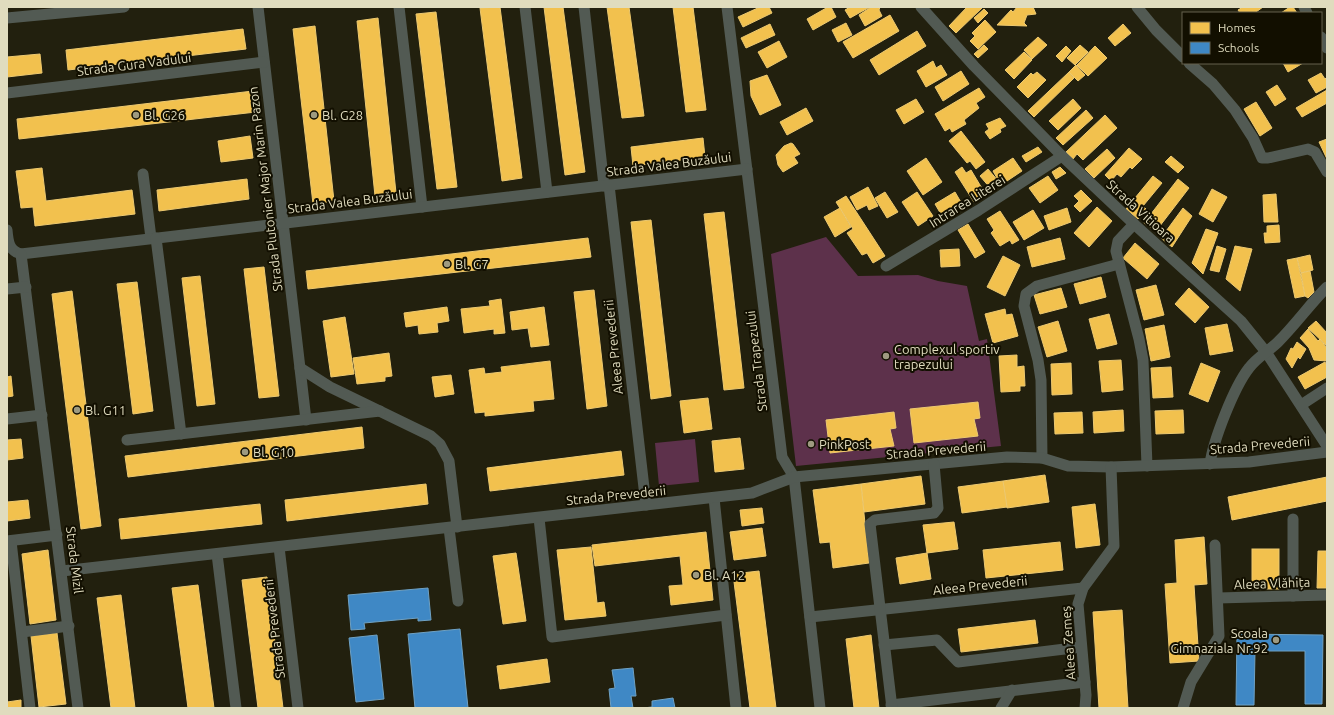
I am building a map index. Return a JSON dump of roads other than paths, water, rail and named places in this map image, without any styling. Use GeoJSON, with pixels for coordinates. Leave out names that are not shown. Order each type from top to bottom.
{"type":"FeatureCollection","features":[{"type":"Feature","properties":{"kind":"street"},"geometry":{"type":"LineString","coordinates":[[7,18],[70,9],[124,7]]}},
{"type":"Feature","properties":{"kind":"street","name":"Strada Plutonier Major Marin Pazon"},"geometry":{"type":"LineString","coordinates":[[258,7],[306,420]]}},
{"type":"Feature","properties":{"kind":"street"},"geometry":{"type":"LineString","coordinates":[[398,7],[422,207]]}},
{"type":"Feature","properties":{"kind":"street"},"geometry":{"type":"LineString","coordinates":[[525,7],[547,192]]}},
{"type":"Feature","properties":{"kind":"street","name":"Aleea Prevederii"},"geometry":{"type":"LineString","coordinates":[[584,7],[646,505]]}},
{"type":"Feature","properties":{"kind":"street","name":"Strada Trapezului"},"geometry":{"type":"LineString","coordinates":[[727,7],[782,457],[794,477],[820,708]]}},
{"type":"Feature","properties":{"kind":"street","name":"Strada Vitioara"},"geometry":{"type":"LineString","coordinates":[[921,7],[974,66],[1062,156],[1134,224],[1230,310],[1252,333],[1327,446]]}},
{"type":"Feature","properties":{"kind":"street"},"geometry":{"type":"LineString","coordinates":[[1137,7],[1156,30],[1182,56]]}},
{"type":"Feature","properties":{"kind":"street"},"geometry":{"type":"LineString","coordinates":[[1322,39],[1327,48]]}},
{"type":"Feature","properties":{"kind":"street","name":"Strada Gura Vadului"},"geometry":{"type":"LineString","coordinates":[[7,93],[264,62]]}},
{"type":"Feature","properties":{"kind":"street"},"geometry":{"type":"LineString","coordinates":[[1190,64],[1213,84],[1235,110],[1253,138],[1259,156],[1262,158],[1268,158],[1308,149],[1315,152],[1327,172]]}},
{"type":"Feature","properties":{"kind":"street","name":"Intrarea Literei"},"geometry":{"type":"LineString","coordinates":[[886,266],[973,214],[1062,156]]}},
{"type":"Feature","properties":{"kind":"street","name":"Strada Valea Buzăului"},"geometry":{"type":"LineString","coordinates":[[22,254],[747,169]]}},
{"type":"Feature","properties":{"kind":"street"},"geometry":{"type":"LineString","coordinates":[[143,174],[180,434]]}},
{"type":"Feature","properties":{"kind":"street"},"geometry":{"type":"LineString","coordinates":[[1134,224],[1118,241],[1116,247],[1143,360],[1147,466]]}},
{"type":"Feature","properties":{"kind":"street"},"geometry":{"type":"LineString","coordinates":[[7,230],[9,246],[15,252],[22,254]]}},
{"type":"Feature","properties":{"kind":"street","name":"Strada Mizil"},"geometry":{"type":"LineString","coordinates":[[22,254],[58,535],[78,708]]}},
{"type":"Feature","properties":{"kind":"street"},"geometry":{"type":"LineString","coordinates":[[1042,458],[1041,380],[1038,360],[1024,306],[1026,294],[1037,286],[1119,264]]}},
{"type":"Feature","properties":{"kind":"street"},"geometry":{"type":"LineString","coordinates":[[7,289],[26,287]]}},
{"type":"Feature","properties":{"kind":"street"},"geometry":{"type":"LineString","coordinates":[[1210,464],[1212,450],[1245,372],[1254,362],[1283,337],[1327,287]]}},
{"type":"Feature","properties":{"kind":"street"},"geometry":{"type":"LineString","coordinates":[[300,368],[330,387],[431,436],[445,451],[449,461],[458,601]]}},
{"type":"Feature","properties":{"kind":"street"},"geometry":{"type":"LineString","coordinates":[[1301,405],[1327,388]]}},
{"type":"Feature","properties":{"kind":"street"},"geometry":{"type":"LineString","coordinates":[[127,440],[380,411]]}},
{"type":"Feature","properties":{"kind":"street"},"geometry":{"type":"LineString","coordinates":[[7,419],[42,415]]}},
{"type":"Feature","properties":{"kind":"street","name":"Strada Prevederii"},"geometry":{"type":"LineString","coordinates":[[62,571],[714,498],[758,492],[794,477],[1007,457],[1042,458],[1068,466],[1111,467],[1210,464],[1267,460],[1327,452]]}},
{"type":"Feature","properties":{"kind":"street"},"geometry":{"type":"LineString","coordinates":[[934,464],[938,508],[934,513],[875,520],[870,524],[891,706],[1085,682]]}},
{"type":"Feature","properties":{"kind":"street","name":"Aleea Zemeș"},"geometry":{"type":"LineString","coordinates":[[1085,708],[1086,695],[1078,604],[1083,588],[1114,546],[1111,467]]}},
{"type":"Feature","properties":{"kind":"street"},"geometry":{"type":"LineString","coordinates":[[714,498],[736,708]]}},
{"type":"Feature","properties":{"kind":"street"},"geometry":{"type":"LineString","coordinates":[[539,518],[552,637],[726,615]]}},
{"type":"Feature","properties":{"kind":"street"},"geometry":{"type":"LineString","coordinates":[[1293,519],[1293,596]]}},
{"type":"Feature","properties":{"kind":"street"},"geometry":{"type":"LineString","coordinates":[[30,708],[22,632],[9,541],[58,535]]}},
{"type":"Feature","properties":{"kind":"street"},"geometry":{"type":"LineString","coordinates":[[1183,708],[1191,682],[1218,636],[1218,598],[1215,545]]}},
{"type":"Feature","properties":{"kind":"street","name":"Strada Prevederii"},"geometry":{"type":"LineString","coordinates":[[279,547],[298,708]]}},
{"type":"Feature","properties":{"kind":"street"},"geometry":{"type":"LineString","coordinates":[[217,554],[236,708]]}},
{"type":"Feature","properties":{"kind":"street","name":"Aleea Prevederii"},"geometry":{"type":"LineString","coordinates":[[810,617],[1083,588]]}},
{"type":"Feature","properties":{"kind":"street","name":"Aleea Vlăhița"},"geometry":{"type":"LineString","coordinates":[[1218,598],[1327,595]]}},
{"type":"Feature","properties":{"kind":"street"},"geometry":{"type":"LineString","coordinates":[[22,632],[69,626]]}},
{"type":"Feature","properties":{"kind":"street"},"geometry":{"type":"LineString","coordinates":[[884,645],[937,640],[958,662],[1082,647]]}},
{"type":"Feature","properties":{"kind":"street"},"geometry":{"type":"LineString","coordinates":[[1001,708],[1012,690]]}},
{"type":"Feature","properties":{"kind":"place","name":"Bl. G26"},"geometry":{"type":"Point","coordinates":[136,115]}},
{"type":"Feature","properties":{"kind":"place","name":"Bl. G28"},"geometry":{"type":"Point","coordinates":[314,115]}},
{"type":"Feature","properties":{"kind":"place","name":"Bl. G7"},"geometry":{"type":"Point","coordinates":[447,264]}},
{"type":"Feature","properties":{"kind":"place","name":"Complexul sportiv trapezului"},"geometry":{"type":"Point","coordinates":[886,356]}},
{"type":"Feature","properties":{"kind":"place","name":"Bl. G11"},"geometry":{"type":"Point","coordinates":[77,410]}},
{"type":"Feature","properties":{"kind":"place","name":"PinkPost"},"geometry":{"type":"Point","coordinates":[811,444]}},
{"type":"Feature","properties":{"kind":"place","name":"Bl. G10"},"geometry":{"type":"Point","coordinates":[245,452]}},
{"type":"Feature","properties":{"kind":"place","name":"Bl. A12"},"geometry":{"type":"Point","coordinates":[696,575]}},
{"type":"Feature","properties":{"kind":"place","name":"Scoala Gimnaziala Nr.92"},"geometry":{"type":"Point","coordinates":[1276,640]}}]}
